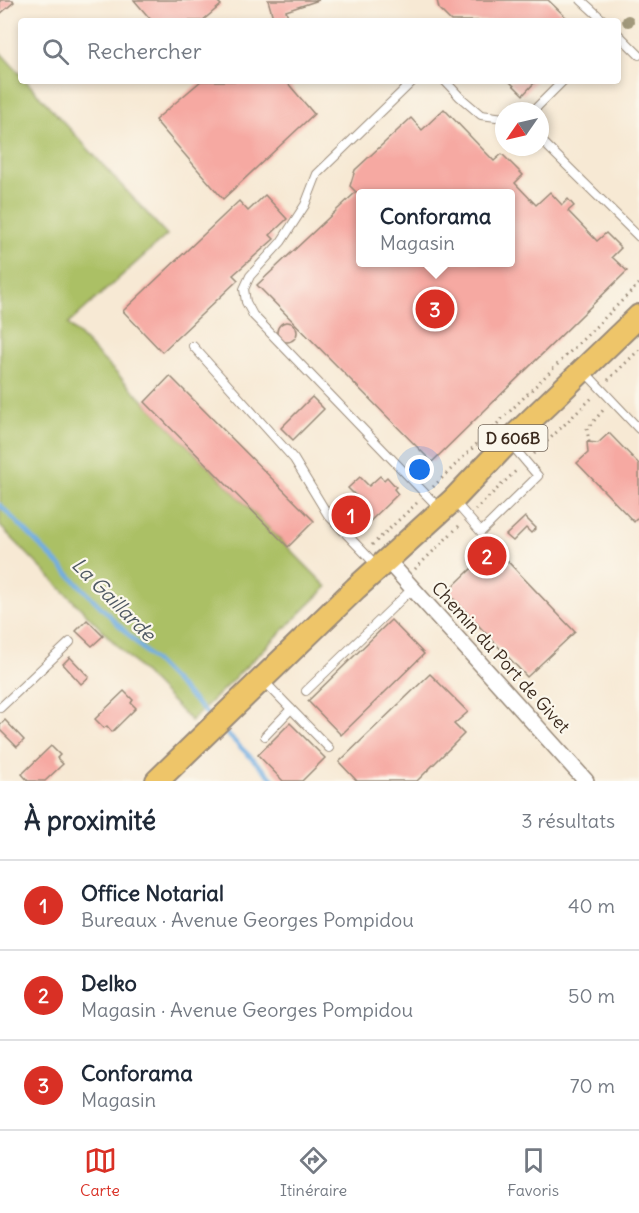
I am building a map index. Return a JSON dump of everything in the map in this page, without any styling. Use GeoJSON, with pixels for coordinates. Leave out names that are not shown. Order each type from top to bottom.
{"type":"FeatureCollection","features":[{"type":"Feature","properties":{"kind":"main road","name":"D 606B"},"geometry":{"type":"LineString","coordinates":[[157,781],[262,679],[377,560],[509,441],[639,316]]}},
{"type":"Feature","properties":{"kind":"street","name":"Chemin du Port de Givet"},"geometry":{"type":"LineString","coordinates":[[377,560],[413,588],[586,781]]}},
{"type":"Feature","properties":{"kind":"lane"},"geometry":{"type":"LineString","coordinates":[[581,0],[601,18]]}},
{"type":"Feature","properties":{"kind":"lane"},"geometry":{"type":"LineString","coordinates":[[621,37],[639,55]]}},
{"type":"Feature","properties":{"kind":"lane"},"geometry":{"type":"LineString","coordinates":[[410,84],[318,174],[305,205],[281,242],[250,276],[244,289],[246,302],[253,315],[440,501],[481,532],[538,476],[509,441]]}},
{"type":"Feature","properties":{"kind":"lane"},"geometry":{"type":"LineString","coordinates":[[448,84],[460,98],[481,115],[495,117]]}},
{"type":"Feature","properties":{"kind":"lane"},"geometry":{"type":"LineString","coordinates":[[542,102],[560,84]]}},
{"type":"Feature","properties":{"kind":"lane"},"geometry":{"type":"LineString","coordinates":[[549,148],[639,237]]}},
{"type":"Feature","properties":{"kind":"lane"},"geometry":{"type":"LineString","coordinates":[[193,346],[294,459],[328,515],[377,560]]}},
{"type":"Feature","properties":{"kind":"lane"},"geometry":{"type":"LineString","coordinates":[[583,370],[639,429]]}},
{"type":"Feature","properties":{"kind":"lane"},"geometry":{"type":"LineString","coordinates":[[306,691],[413,588]]}},
{"type":"Feature","properties":{"kind":"lane"},"geometry":{"type":"LineString","coordinates":[[0,708],[69,642]]}},
{"type":"Feature","properties":{"kind":"lane"},"geometry":{"type":"LineString","coordinates":[[262,679],[329,748]]}},
{"type":"Feature","properties":{"kind":"lane"},"geometry":{"type":"LineString","coordinates":[[265,736],[291,709]]}},
{"type":"Feature","properties":{"kind":"path"},"geometry":{"type":"LineString","coordinates":[[377,560],[440,501],[639,284]]}},
{"type":"Feature","properties":{"kind":"path"},"geometry":{"type":"LineString","coordinates":[[589,442],[587,429],[612,400]]}},
{"type":"Feature","properties":{"kind":"green space"},"geometry":{"type":"Polygon","coordinates":[[[0,52],[18,72],[18,84],[29,84],[167,235],[68,324],[327,587],[191,721],[0,526],[0,52]]]}},
{"type":"Feature","properties":{"kind":"building"},"geometry":{"type":"Polygon","coordinates":[[[0,0],[13,0],[14,2],[0,14],[0,0]]]}},
{"type":"Feature","properties":{"kind":"building"},"geometry":{"type":"Polygon","coordinates":[[[134,0],[216,0],[221,5],[206,18],[149,18],[134,0]]]}},
{"type":"Feature","properties":{"kind":"building"},"geometry":{"type":"Polygon","coordinates":[[[268,0],[319,0],[286,11],[289,18],[273,18],[268,0]]]}},
{"type":"Feature","properties":{"kind":"building"},"geometry":{"type":"Polygon","coordinates":[[[437,0],[548,0],[567,18],[448,18],[439,9],[437,0]]]}},
{"type":"Feature","properties":{"kind":"building"},"geometry":{"type":"Polygon","coordinates":[[[197,84],[289,84],[314,114],[223,199],[155,120],[197,84]]]}},
{"type":"Feature","properties":{"kind":"building"},"geometry":{"type":"Polygon","coordinates":[[[512,84],[533,84],[523,95],[512,84]]]}},
{"type":"Feature","properties":{"kind":"building"},"geometry":{"type":"Polygon","coordinates":[[[444,109],[494,161],[500,156],[504,156],[523,175],[515,183],[536,205],[550,192],[562,205],[568,199],[574,206],[568,211],[597,241],[606,233],[621,248],[612,257],[627,271],[432,462],[257,285],[356,192],[350,186],[355,170],[411,118],[422,130],[444,109]]]}},
{"type":"Feature","properties":{"kind":"building"},"geometry":{"type":"Polygon","coordinates":[[[265,195],[287,219],[270,235],[274,239],[233,275],[238,280],[162,352],[123,311],[239,201],[248,211],[265,195]]]}},
{"type":"Feature","properties":{"kind":"building"},"geometry":{"type":"Polygon","coordinates":[[[287,322],[294,325],[297,332],[294,339],[287,342],[280,339],[277,332],[280,325],[287,322]]]}},
{"type":"Feature","properties":{"kind":"building"},"geometry":{"type":"Polygon","coordinates":[[[170,376],[314,521],[288,547],[145,402],[170,376]]]}},
{"type":"Feature","properties":{"kind":"building"},"geometry":{"type":"Polygon","coordinates":[[[312,397],[324,409],[293,440],[281,428],[312,397]]]}},
{"type":"Feature","properties":{"kind":"building"},"geometry":{"type":"Polygon","coordinates":[[[609,433],[639,464],[639,516],[634,522],[577,463],[588,453],[587,442],[598,443],[609,433]]]}},
{"type":"Feature","properties":{"kind":"building"},"geometry":{"type":"Polygon","coordinates":[[[380,476],[384,480],[387,477],[396,487],[394,489],[398,494],[359,532],[342,515],[358,498],[348,488],[360,477],[369,486],[380,476]]]}},
{"type":"Feature","properties":{"kind":"building"},"geometry":{"type":"Polygon","coordinates":[[[525,517],[536,528],[531,533],[526,528],[513,541],[506,535],[525,517]]]}},
{"type":"Feature","properties":{"kind":"building"},"geometry":{"type":"Polygon","coordinates":[[[494,547],[575,632],[527,677],[447,592],[494,547]]]}},
{"type":"Feature","properties":{"kind":"building"},"geometry":{"type":"Polygon","coordinates":[[[87,620],[103,636],[92,646],[76,631],[87,620]]]}},
{"type":"Feature","properties":{"kind":"building"},"geometry":{"type":"Polygon","coordinates":[[[391,620],[424,654],[341,735],[308,701],[391,620]]]}},
{"type":"Feature","properties":{"kind":"building"},"geometry":{"type":"Polygon","coordinates":[[[70,657],[89,677],[81,684],[63,664],[70,657]]]}},
{"type":"Feature","properties":{"kind":"building"},"geometry":{"type":"Polygon","coordinates":[[[430,674],[468,712],[454,724],[464,734],[417,781],[357,781],[339,762],[430,674]]]}},
{"type":"Feature","properties":{"kind":"building"},"geometry":{"type":"Polygon","coordinates":[[[124,691],[133,700],[131,703],[136,708],[112,732],[95,719],[124,691]]]}},
{"type":"Feature","properties":{"kind":"building"},"geometry":{"type":"Polygon","coordinates":[[[5,720],[24,740],[17,747],[0,730],[0,725],[5,720]]]}},
{"type":"Feature","properties":{"kind":"building"},"geometry":{"type":"Polygon","coordinates":[[[290,723],[325,758],[302,781],[283,781],[258,755],[290,723]]]}},
{"type":"Feature","properties":{"kind":"building"},"geometry":{"type":"Polygon","coordinates":[[[51,746],[60,755],[57,758],[63,764],[45,781],[28,781],[22,774],[51,746]]]}},
{"type":"Feature","properties":{"kind":"waterway","name":"La Gaillarde"},"geometry":{"type":"LineString","coordinates":[[0,505],[207,714]]}},
{"type":"Feature","properties":{"kind":"waterway","name":"La Gaillarde"},"geometry":{"type":"LineString","coordinates":[[226,733],[275,781]]}},
{"type":"Feature","properties":{"kind":"place","name":"Conforama"},"geometry":{"type":"Point","coordinates":[435,309]}},
{"type":"Feature","properties":{"kind":"place","name":"Office Notarial"},"geometry":{"type":"Point","coordinates":[351,515]}},
{"type":"Feature","properties":{"kind":"place","name":"Delko"},"geometry":{"type":"Point","coordinates":[487,556]}}]}
